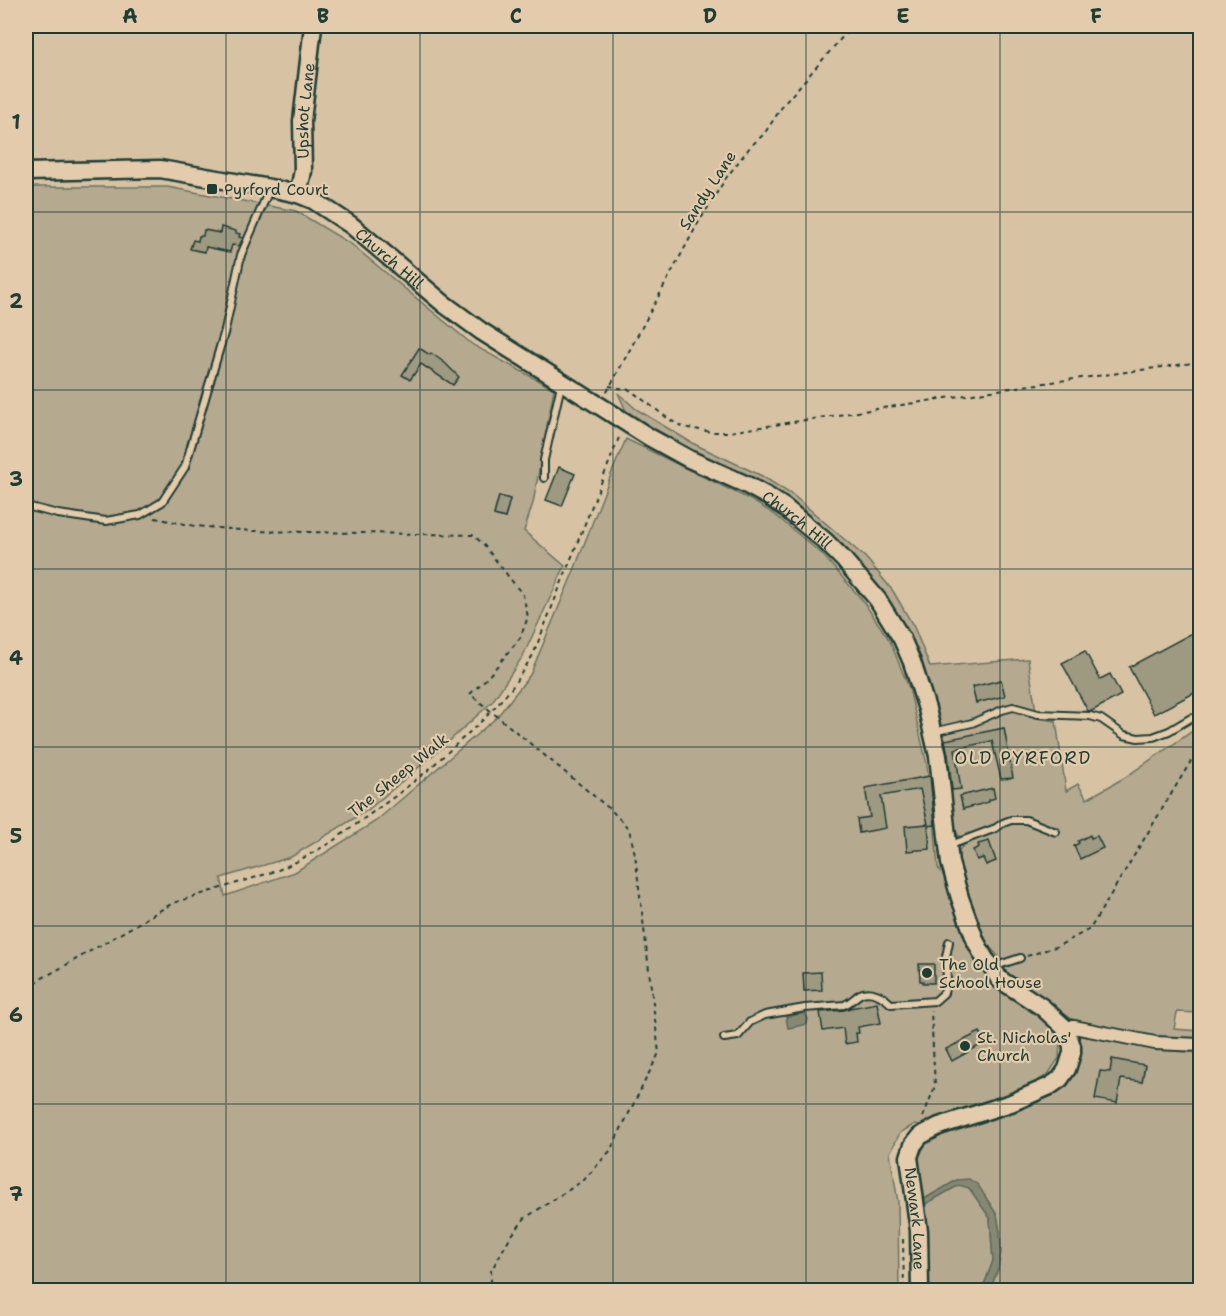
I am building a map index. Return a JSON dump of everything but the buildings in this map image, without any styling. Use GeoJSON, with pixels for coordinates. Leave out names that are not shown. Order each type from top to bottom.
{"type":"FeatureCollection","features":[{"type":"Feature","properties":{"kind":"main road","name":"Upshot Lane"},"geometry":{"type":"LineString","coordinates":[[298,195],[304,163],[302,121],[314,26]]}},
{"type":"Feature","properties":{"kind":"main road","name":"Church Hill"},"geometry":{"type":"LineString","coordinates":[[26,172],[160,169],[270,188],[298,195],[320,204],[351,225],[481,331],[649,437],[689,459],[747,485],[784,507],[843,559],[878,600],[902,639],[918,681],[933,732],[954,879],[976,942],[999,979],[1042,1007],[1064,1027]]}},
{"type":"Feature","properties":{"kind":"main road","name":"Newark Lane"},"geometry":{"type":"LineString","coordinates":[[920,1290],[919,1231],[909,1157],[913,1145],[920,1136],[939,1126],[1011,1103],[1050,1086],[1060,1079],[1067,1069],[1072,1053],[1072,1046],[1064,1027]]}},
{"type":"Feature","properties":{"kind":"street"},"geometry":{"type":"LineString","coordinates":[[1064,1027],[1155,1043],[1200,1045]]}},
{"type":"Feature","properties":{"kind":"lane"},"geometry":{"type":"LineString","coordinates":[[26,506],[106,522],[140,515],[162,502],[185,467],[225,330],[241,255],[270,188]]}},
{"type":"Feature","properties":{"kind":"lane"},"geometry":{"type":"LineString","coordinates":[[544,478],[544,460],[562,381]]}},
{"type":"Feature","properties":{"kind":"lane"},"geometry":{"type":"LineString","coordinates":[[933,732],[972,723],[1013,707],[1038,714],[1090,716],[1101,719],[1124,735],[1138,738],[1154,737],[1191,718]]}},
{"type":"Feature","properties":{"kind":"lane"},"geometry":{"type":"LineString","coordinates":[[948,846],[1011,820],[1026,820],[1056,832]]}},
{"type":"Feature","properties":{"kind":"lane"},"geometry":{"type":"LineString","coordinates":[[724,1038],[738,1036],[750,1022],[765,1015],[805,1008],[844,1005],[868,992],[876,994],[891,1004],[935,1001],[944,993],[946,987],[946,957],[949,942]]}},
{"type":"Feature","properties":{"kind":"lane"},"geometry":{"type":"LineString","coordinates":[[993,968],[1020,958]]}},
{"type":"Feature","properties":{"kind":"path","name":"Sandy Lane"},"geometry":{"type":"LineString","coordinates":[[852,26],[784,104],[764,135],[750,147],[726,178],[697,225],[609,386],[630,390],[683,427],[711,432],[729,432],[1030,385],[1200,362]]}},
{"type":"Feature","properties":{"kind":"path","name":"The Sheep Walk"},"geometry":{"type":"LineString","coordinates":[[26,987],[173,903],[276,871],[330,843],[426,772],[499,704],[512,689],[533,655],[608,463],[627,422]]}},
{"type":"Feature","properties":{"kind":"path"},"geometry":{"type":"LineString","coordinates":[[140,515],[195,526],[252,531],[473,535],[483,544],[523,595],[528,617],[520,639],[488,677],[470,694],[611,810],[628,828],[635,854],[659,1053],[610,1151],[584,1180],[525,1218],[509,1239],[491,1272],[491,1290]]}},
{"type":"Feature","properties":{"kind":"path"},"geometry":{"type":"LineString","coordinates":[[1020,958],[1058,946],[1090,929],[1200,746]]}},
{"type":"Feature","properties":{"kind":"path"},"geometry":{"type":"LineString","coordinates":[[920,1125],[935,1086],[931,1001]]}},
{"type":"Feature","properties":{"kind":"shaded area"},"geometry":{"type":"Polygon","coordinates":[[[27,187],[167,187],[296,211],[351,244],[473,345],[554,389],[533,503],[524,531],[565,566],[523,656],[492,702],[368,810],[291,857],[221,878],[225,896],[295,872],[376,821],[496,718],[530,675],[626,439],[749,499],[774,514],[822,554],[863,601],[890,641],[909,688],[926,760],[933,806],[938,868],[950,883],[974,952],[984,971],[1053,1027],[1060,1043],[1059,1058],[1049,1073],[1039,1081],[1006,1099],[924,1126],[915,1124],[900,1133],[890,1153],[898,1202],[899,1290],[26,1290],[27,187]],[[499,496],[494,515],[505,518],[510,499],[499,496]]]}},
{"type":"Feature","properties":{"kind":"shaded area"},"geometry":{"type":"Polygon","coordinates":[[[618,393],[636,409],[692,443],[762,476],[794,496],[866,558],[893,591],[914,627],[930,667],[1028,659],[1037,718],[1056,721],[1066,791],[1078,784],[1087,799],[1124,778],[1200,726],[1200,1013],[1177,1012],[1174,1029],[1200,1031],[1200,1040],[1148,1037],[1072,1019],[1006,974],[1000,958],[984,941],[968,901],[958,866],[959,850],[964,845],[953,826],[919,671],[831,542],[630,420],[618,393]]]}},
{"type":"Feature","properties":{"kind":"shaded area"},"geometry":{"type":"Polygon","coordinates":[[[805,1013],[808,1019],[807,1024],[788,1028],[786,1017],[805,1013]]]}},
{"type":"Feature","properties":{"kind":"shaded area"},"geometry":{"type":"Polygon","coordinates":[[[1072,1036],[1200,1052],[1200,1290],[991,1290],[998,1269],[1000,1232],[997,1215],[978,1186],[957,1180],[921,1201],[918,1160],[927,1140],[1053,1089],[1072,1036]]]}},
{"type":"Feature","properties":{"kind":"shaded area"},"geometry":{"type":"Polygon","coordinates":[[[969,1179],[978,1185],[997,1215],[1001,1252],[991,1290],[984,1290],[993,1261],[990,1218],[969,1188],[959,1185],[922,1206],[921,1201],[957,1180],[969,1179]]]}},
{"type":"Feature","properties":{"kind":"shaded area"},"geometry":{"type":"Polygon","coordinates":[[[959,1185],[969,1187],[990,1218],[993,1261],[984,1290],[930,1290],[922,1206],[959,1185]]]}},
{"type":"Feature","properties":{"kind":"place","name":"Pyrford Court"},"geometry":{"type":"Point","coordinates":[212,189]}},
{"type":"Feature","properties":{"kind":"place","name":"The Old School House"},"geometry":{"type":"Point","coordinates":[927,973]}},
{"type":"Feature","properties":{"kind":"place","name":"St. Nicholas' Church"},"geometry":{"type":"Point","coordinates":[965,1046]}},
{"type":"Feature","properties":{"kind":"district","name":"OLD PYRFORD"},"geometry":{"type":"Point","coordinates":[1023,758]}}]}
